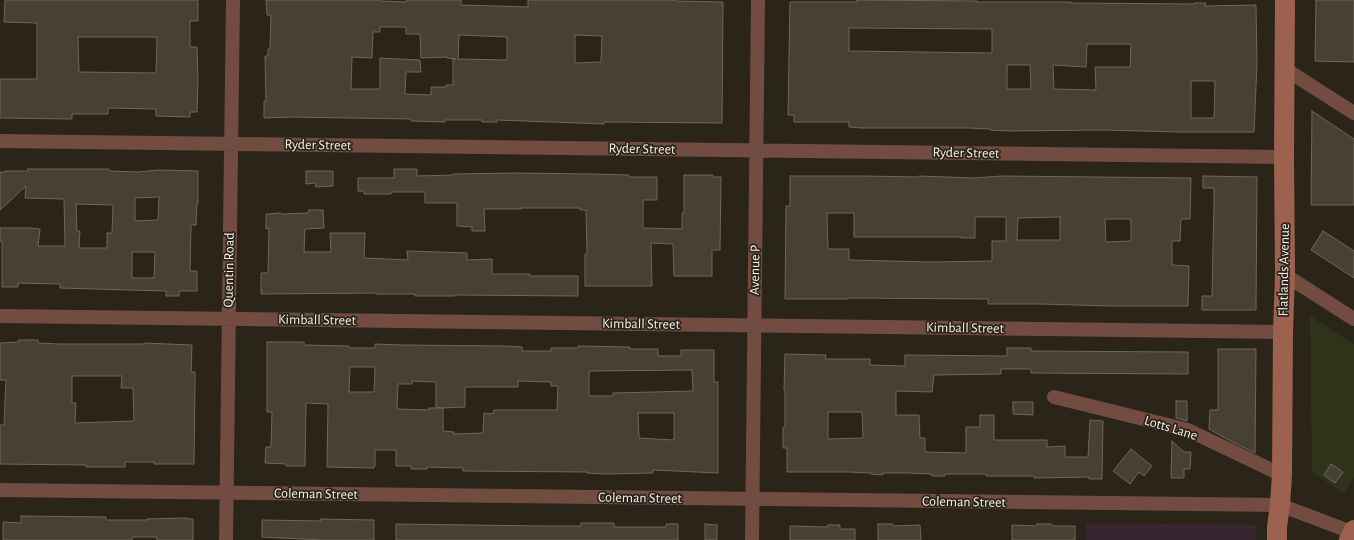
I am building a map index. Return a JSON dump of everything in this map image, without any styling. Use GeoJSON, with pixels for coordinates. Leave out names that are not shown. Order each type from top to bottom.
{"type":"FeatureCollection","features":[{"type":"Feature","properties":{"kind":"main road","name":"Flatlands Avenue"},"geometry":{"type":"LineString","coordinates":[[1278,540],[1277,527],[1282,475],[1285,275],[1285,0]]}},
{"type":"Feature","properties":{"kind":"street","name":"Quentin Road"},"geometry":{"type":"LineString","coordinates":[[226,540],[233,0]]}},
{"type":"Feature","properties":{"kind":"street","name":"Avenue P"},"geometry":{"type":"LineString","coordinates":[[752,540],[758,0]]}},
{"type":"Feature","properties":{"kind":"street"},"geometry":{"type":"LineString","coordinates":[[1285,69],[1354,113]]}},
{"type":"Feature","properties":{"kind":"street","name":"Ryder Street"},"geometry":{"type":"LineString","coordinates":[[0,142],[1284,156]]}},
{"type":"Feature","properties":{"kind":"street"},"geometry":{"type":"LineString","coordinates":[[1285,275],[1354,319]]}},
{"type":"Feature","properties":{"kind":"street","name":"Kimball Street"},"geometry":{"type":"LineString","coordinates":[[0,316],[1283,332]]}},
{"type":"Feature","properties":{"kind":"street","name":"Lotts Lane"},"geometry":{"type":"LineString","coordinates":[[1054,397],[1188,430],[1282,475]]}},
{"type":"Feature","properties":{"kind":"street","name":"Coleman Street"},"geometry":{"type":"LineString","coordinates":[[0,490],[1280,505]]}},
{"type":"Feature","properties":{"kind":"street"},"geometry":{"type":"LineString","coordinates":[[1280,505],[1352,534]]}},
{"type":"Feature","properties":{"kind":"shaded area"},"geometry":{"type":"Polygon","coordinates":[[[1086,523],[1257,525],[1256,540],[1086,540],[1086,523]]]}},
{"type":"Feature","properties":{"kind":"green space"},"geometry":{"type":"Polygon","coordinates":[[[1310,316],[1354,344],[1354,477],[1344,493],[1312,472],[1310,316]]]}},
{"type":"Feature","properties":{"kind":"building"},"geometry":{"type":"Polygon","coordinates":[[[5,0],[198,0],[198,21],[190,21],[190,47],[197,47],[197,112],[190,112],[190,117],[156,116],[156,109],[108,108],[108,114],[72,114],[72,119],[0,118],[0,79],[37,79],[37,23],[4,22],[5,0]],[[78,37],[79,72],[156,73],[157,37],[78,37]]]}},
{"type":"Feature","properties":{"kind":"building"},"geometry":{"type":"Polygon","coordinates":[[[266,0],[380,0],[406,2],[406,0],[461,0],[461,5],[528,7],[528,0],[675,0],[723,2],[722,123],[604,122],[604,124],[497,120],[497,122],[482,122],[482,120],[445,120],[445,122],[411,121],[411,119],[264,118],[264,101],[266,101],[265,56],[268,56],[268,49],[270,49],[271,15],[267,15],[266,0]],[[380,27],[380,32],[373,32],[372,58],[352,57],[351,89],[380,89],[380,58],[420,60],[421,72],[406,72],[405,94],[431,95],[431,87],[446,87],[446,85],[453,85],[453,59],[456,59],[447,57],[421,58],[420,34],[406,34],[406,27],[380,27]],[[459,35],[458,59],[507,60],[507,37],[459,35]],[[575,35],[575,63],[601,62],[602,36],[575,35]]]}},
{"type":"Feature","properties":{"kind":"building"},"geometry":{"type":"Polygon","coordinates":[[[857,0],[1206,3],[1205,6],[1256,5],[1257,64],[1254,132],[1103,130],[1010,131],[969,128],[862,128],[849,127],[849,122],[794,122],[794,115],[788,115],[790,2],[857,2],[857,0]],[[849,28],[849,51],[992,53],[992,29],[849,28]],[[1087,44],[1086,67],[1053,65],[1054,89],[1096,90],[1095,67],[1130,67],[1131,44],[1087,44]],[[1007,65],[1007,89],[1031,89],[1030,65],[1007,65]],[[1191,81],[1191,118],[1214,118],[1215,81],[1191,81]]]}},
{"type":"Feature","properties":{"kind":"building"},"geometry":{"type":"Polygon","coordinates":[[[1316,0],[1354,0],[1354,62],[1315,61],[1316,0]]]}},
{"type":"Feature","properties":{"kind":"building"},"geometry":{"type":"Polygon","coordinates":[[[1312,111],[1354,139],[1354,205],[1311,205],[1312,111]]]}},
{"type":"Feature","properties":{"kind":"building"},"geometry":{"type":"Polygon","coordinates":[[[28,169],[109,169],[109,171],[137,172],[159,170],[198,171],[196,225],[191,225],[190,271],[197,271],[197,291],[179,291],[179,296],[166,296],[166,291],[60,288],[60,284],[18,283],[18,287],[2,287],[2,241],[0,241],[0,228],[40,229],[38,246],[65,246],[64,199],[25,198],[26,186],[0,210],[0,172],[28,171],[28,169]],[[159,197],[135,198],[135,221],[158,220],[159,197]],[[76,204],[77,231],[80,231],[79,248],[107,248],[107,233],[112,233],[113,205],[76,204]],[[132,252],[132,278],[154,278],[155,252],[132,252]]]}},
{"type":"Feature","properties":{"kind":"building"},"geometry":{"type":"Polygon","coordinates":[[[394,169],[417,169],[417,176],[515,173],[629,175],[629,177],[657,177],[657,200],[643,200],[643,228],[682,229],[682,213],[684,213],[684,175],[713,175],[713,177],[721,177],[720,250],[712,250],[712,276],[674,276],[673,244],[651,243],[652,286],[585,286],[585,254],[587,254],[586,210],[580,210],[580,208],[484,209],[485,231],[472,231],[472,227],[457,226],[457,203],[425,203],[425,192],[364,194],[364,191],[358,191],[358,178],[394,178],[394,169]]]}},
{"type":"Feature","properties":{"kind":"building"},"geometry":{"type":"Polygon","coordinates":[[[306,171],[333,171],[333,186],[316,187],[315,183],[306,184],[306,171]]]}},
{"type":"Feature","properties":{"kind":"building"},"geometry":{"type":"Polygon","coordinates":[[[790,176],[1191,178],[1190,219],[1181,219],[1180,241],[1172,241],[1172,265],[1189,266],[1188,306],[988,304],[988,299],[785,299],[786,206],[790,206],[790,176]],[[827,213],[828,249],[849,249],[849,260],[932,262],[992,261],[992,241],[1006,241],[1006,217],[975,217],[975,238],[854,237],[854,213],[827,213]],[[1060,217],[1018,218],[1017,240],[1060,240],[1060,217]],[[1105,219],[1106,242],[1131,241],[1131,219],[1105,219]]]}},
{"type":"Feature","properties":{"kind":"building"},"geometry":{"type":"Polygon","coordinates":[[[1203,176],[1257,177],[1256,310],[1202,310],[1202,296],[1212,296],[1214,202],[1214,188],[1203,188],[1203,176]]]}},
{"type":"Feature","properties":{"kind":"building"},"geometry":{"type":"Polygon","coordinates":[[[309,210],[323,210],[324,228],[305,229],[304,252],[331,252],[330,233],[365,233],[364,258],[408,260],[407,251],[467,253],[467,260],[492,259],[492,274],[578,276],[578,296],[415,296],[415,294],[376,293],[261,294],[261,273],[268,273],[269,228],[266,229],[266,214],[308,213],[309,210]]]}},
{"type":"Feature","properties":{"kind":"building"},"geometry":{"type":"Polygon","coordinates":[[[1323,231],[1354,251],[1354,278],[1311,250],[1323,231]]]}},
{"type":"Feature","properties":{"kind":"building"},"geometry":{"type":"Polygon","coordinates":[[[19,340],[38,340],[38,343],[60,344],[144,343],[192,345],[191,372],[195,372],[194,464],[125,462],[125,467],[86,467],[86,465],[0,464],[0,425],[4,425],[6,380],[0,380],[0,343],[19,342],[19,340]],[[72,376],[72,403],[76,403],[75,423],[134,421],[133,388],[121,388],[122,376],[72,376]]]}},
{"type":"Feature","properties":{"kind":"building"},"geometry":{"type":"Polygon","coordinates":[[[267,342],[304,342],[304,345],[349,346],[349,348],[375,348],[375,344],[506,346],[522,347],[522,351],[551,351],[551,348],[578,348],[578,346],[630,347],[630,349],[658,349],[658,356],[681,356],[681,350],[714,350],[714,382],[718,382],[718,473],[653,470],[653,473],[606,474],[587,472],[463,471],[463,468],[427,467],[427,469],[411,469],[411,466],[396,466],[396,450],[375,450],[374,468],[327,467],[328,404],[306,403],[305,466],[286,466],[286,464],[265,463],[266,447],[271,447],[272,412],[267,412],[267,342]],[[350,367],[349,392],[374,392],[375,367],[350,367]],[[692,370],[589,371],[589,396],[613,396],[613,393],[693,391],[692,370]],[[412,381],[412,384],[398,384],[397,409],[429,410],[429,408],[443,408],[436,407],[436,382],[412,381]],[[518,381],[518,387],[465,387],[465,407],[443,408],[443,431],[454,432],[454,434],[483,433],[484,413],[493,414],[494,410],[557,410],[558,386],[551,386],[551,382],[518,381]],[[638,413],[639,438],[674,440],[674,413],[638,413]]]}},
{"type":"Feature","properties":{"kind":"building"},"geometry":{"type":"Polygon","coordinates":[[[1007,348],[1031,348],[1031,351],[1188,352],[1188,374],[1031,373],[1031,369],[1001,369],[1001,374],[934,375],[932,392],[896,391],[896,415],[919,415],[920,438],[925,438],[925,452],[966,453],[966,427],[980,427],[980,415],[994,415],[994,440],[1047,440],[1047,447],[1065,446],[1065,457],[1088,457],[1090,420],[1103,421],[1102,479],[1089,479],[1089,477],[1034,478],[1034,476],[986,476],[986,474],[945,474],[945,476],[932,476],[932,474],[909,473],[883,473],[883,475],[847,472],[787,472],[787,448],[783,448],[783,427],[785,427],[785,354],[826,355],[825,359],[870,359],[870,365],[905,366],[905,355],[1007,356],[1007,348]],[[828,412],[828,439],[863,438],[862,412],[828,412]]]}},
{"type":"Feature","properties":{"kind":"building"},"geometry":{"type":"Polygon","coordinates":[[[1218,349],[1256,349],[1255,453],[1209,429],[1210,410],[1218,410],[1218,349]]]}},
{"type":"Feature","properties":{"kind":"building"},"geometry":{"type":"Polygon","coordinates":[[[1176,401],[1187,401],[1187,421],[1176,418],[1176,401]]]}},
{"type":"Feature","properties":{"kind":"building"},"geometry":{"type":"Polygon","coordinates":[[[1013,402],[1033,402],[1033,415],[1013,414],[1013,402]]]}},
{"type":"Feature","properties":{"kind":"building"},"geometry":{"type":"Polygon","coordinates":[[[1172,441],[1184,452],[1191,452],[1190,469],[1184,469],[1184,478],[1171,478],[1172,441]]]}},
{"type":"Feature","properties":{"kind":"building"},"geometry":{"type":"Polygon","coordinates":[[[1131,449],[1152,466],[1144,476],[1139,472],[1130,484],[1113,471],[1131,449]]]}},
{"type":"Feature","properties":{"kind":"building"},"geometry":{"type":"Polygon","coordinates":[[[1331,464],[1343,472],[1335,483],[1324,475],[1331,464]]]}},
{"type":"Feature","properties":{"kind":"building"},"geometry":{"type":"Polygon","coordinates":[[[21,516],[106,517],[106,520],[187,518],[193,519],[193,540],[157,540],[157,537],[132,537],[132,540],[3,540],[3,522],[21,523],[21,516]]]}},
{"type":"Feature","properties":{"kind":"building"},"geometry":{"type":"Polygon","coordinates":[[[321,519],[374,520],[374,540],[323,540],[262,537],[262,520],[321,521],[321,519]]]}},
{"type":"Feature","properties":{"kind":"building"},"geometry":{"type":"Polygon","coordinates":[[[581,523],[614,523],[614,527],[666,527],[666,524],[678,524],[678,540],[396,540],[396,524],[581,526],[581,523]]]}},
{"type":"Feature","properties":{"kind":"building"},"geometry":{"type":"Polygon","coordinates":[[[705,524],[717,525],[717,540],[705,540],[705,524]]]}},
{"type":"Feature","properties":{"kind":"building"},"geometry":{"type":"Polygon","coordinates":[[[878,524],[893,524],[893,526],[920,525],[921,540],[878,540],[878,524]]]}},
{"type":"Feature","properties":{"kind":"building"},"geometry":{"type":"Polygon","coordinates":[[[1037,524],[1075,526],[1075,540],[1012,540],[1012,525],[1035,526],[1037,524]]]}},
{"type":"Feature","properties":{"kind":"building"},"geometry":{"type":"Polygon","coordinates":[[[828,525],[840,525],[840,529],[855,529],[855,540],[790,540],[790,526],[828,527],[828,525]]]}}]}
